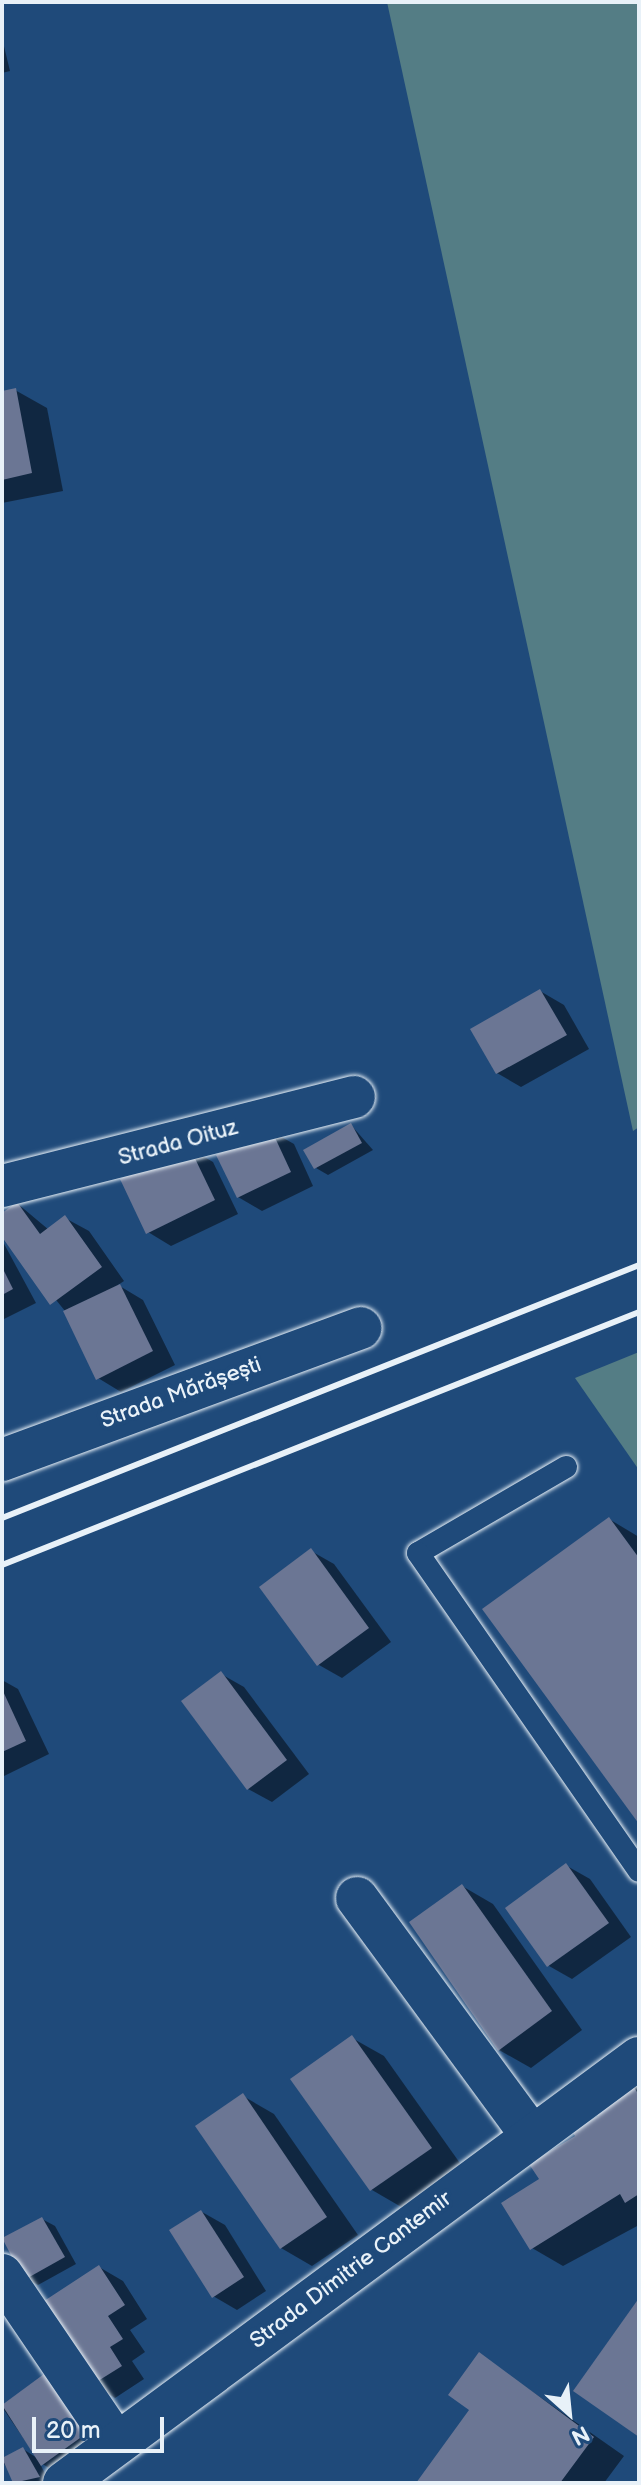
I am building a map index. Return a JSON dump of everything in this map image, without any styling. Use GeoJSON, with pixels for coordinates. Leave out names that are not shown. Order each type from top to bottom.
{"type":"FeatureCollection","features":[{"type":"Feature","properties":{"kind":"street","name":"Strada Oituz"},"geometry":{"type":"LineString","coordinates":[[2,1186],[354,1097]]}},
{"type":"Feature","properties":{"kind":"street","name":"Strada Mărășești"},"geometry":{"type":"LineString","coordinates":[[2,1460],[360,1328]]}},
{"type":"Feature","properties":{"kind":"street"},"geometry":{"type":"LineString","coordinates":[[357,1898],[532,2136]]}},
{"type":"Feature","properties":{"kind":"street","name":"Strada Dimitrie Cantemir"},"geometry":{"type":"LineString","coordinates":[[64,2483],[639,2058]]}},
{"type":"Feature","properties":{"kind":"street"},"geometry":{"type":"LineString","coordinates":[[2,2275],[117,2444]]}},
{"type":"Feature","properties":{"kind":"lane"},"geometry":{"type":"LineString","coordinates":[[566,1467],[418,1553],[639,1871]]}},
{"type":"Feature","properties":{"kind":"green space"},"geometry":{"type":"Polygon","coordinates":[[[387,2],[639,2],[639,1127],[633,1131],[387,2]]]}},
{"type":"Feature","properties":{"kind":"green space"},"geometry":{"type":"Polygon","coordinates":[[[639,1352],[639,1470],[575,1378],[639,1352]]]}},
{"type":"Feature","properties":{"kind":"building"},"geometry":{"type":"Polygon","coordinates":[[[16,388],[32,473],[2,480],[2,391],[16,388]]]}},
{"type":"Feature","properties":{"kind":"building"},"geometry":{"type":"Polygon","coordinates":[[[540,989],[567,1035],[496,1074],[470,1029],[540,989]]]}},
{"type":"Feature","properties":{"kind":"building"},"geometry":{"type":"Polygon","coordinates":[[[351,1123],[362,1143],[314,1169],[303,1150],[351,1123]]]}},
{"type":"Feature","properties":{"kind":"building"},"geometry":{"type":"Polygon","coordinates":[[[271,1129],[291,1172],[237,1198],[216,1155],[271,1129]]]}},
{"type":"Feature","properties":{"kind":"building"},"geometry":{"type":"Polygon","coordinates":[[[189,1146],[215,1200],[146,1234],[120,1179],[189,1146]]]}},
{"type":"Feature","properties":{"kind":"building"},"geometry":{"type":"Polygon","coordinates":[[[17,1202],[40,1234],[65,1215],[102,1267],[50,1305],[2,1237],[2,1213],[17,1202]]]}},
{"type":"Feature","properties":{"kind":"building"},"geometry":{"type":"Polygon","coordinates":[[[2,1267],[13,1289],[2,1295],[2,1267]]]}},
{"type":"Feature","properties":{"kind":"building"},"geometry":{"type":"Polygon","coordinates":[[[120,1284],[153,1351],[96,1380],[63,1311],[120,1284]]]}},
{"type":"Feature","properties":{"kind":"building"},"geometry":{"type":"Polygon","coordinates":[[[609,1517],[639,1558],[639,1824],[482,1609],[609,1517]]]}},
{"type":"Feature","properties":{"kind":"building"},"geometry":{"type":"Polygon","coordinates":[[[311,1548],[369,1628],[317,1666],[259,1587],[311,1548]]]}},
{"type":"Feature","properties":{"kind":"building"},"geometry":{"type":"Polygon","coordinates":[[[221,1671],[287,1760],[247,1790],[181,1701],[221,1671]]]}},
{"type":"Feature","properties":{"kind":"building"},"geometry":{"type":"Polygon","coordinates":[[[2,1689],[26,1741],[2,1752],[2,1689]]]}},
{"type":"Feature","properties":{"kind":"building"},"geometry":{"type":"Polygon","coordinates":[[[566,1863],[609,1923],[547,1967],[505,1908],[566,1863]]]}},
{"type":"Feature","properties":{"kind":"building"},"geometry":{"type":"Polygon","coordinates":[[[462,1884],[552,2011],[498,2051],[409,1922],[462,1884]]]}},
{"type":"Feature","properties":{"kind":"building"},"geometry":{"type":"Polygon","coordinates":[[[352,2035],[432,2148],[370,2191],[290,2079],[352,2035]]]}},
{"type":"Feature","properties":{"kind":"building"},"geometry":{"type":"Polygon","coordinates":[[[629,2080],[639,2095],[639,2194],[625,2203],[620,2194],[530,2250],[501,2203],[539,2179],[529,2164],[575,2136],[572,2131],[598,2116],[590,2105],[629,2080]]]}},
{"type":"Feature","properties":{"kind":"building"},"geometry":{"type":"Polygon","coordinates":[[[243,2093],[327,2217],[280,2249],[195,2126],[243,2093]]]}},
{"type":"Feature","properties":{"kind":"building"},"geometry":{"type":"Polygon","coordinates":[[[201,2210],[244,2277],[212,2298],[169,2230],[201,2210]]]}},
{"type":"Feature","properties":{"kind":"building"},"geometry":{"type":"Polygon","coordinates":[[[42,2217],[65,2257],[24,2280],[2,2238],[42,2217]]]}},
{"type":"Feature","properties":{"kind":"building"},"geometry":{"type":"Polygon","coordinates":[[[99,2265],[125,2305],[108,2316],[123,2339],[110,2347],[122,2366],[90,2386],[38,2305],[99,2265]]]}},
{"type":"Feature","properties":{"kind":"building"},"geometry":{"type":"Polygon","coordinates":[[[639,2298],[639,2437],[573,2391],[639,2298]]]}},
{"type":"Feature","properties":{"kind":"building"},"geometry":{"type":"Polygon","coordinates":[[[479,2352],[594,2437],[560,2483],[416,2483],[469,2410],[448,2395],[479,2352]]]}},
{"type":"Feature","properties":{"kind":"building"},"geometry":{"type":"Polygon","coordinates":[[[44,2374],[87,2433],[41,2466],[2,2405],[44,2374]]]}},
{"type":"Feature","properties":{"kind":"building"},"geometry":{"type":"Polygon","coordinates":[[[23,2447],[40,2477],[13,2483],[2,2458],[23,2447]]]}},
{"type":"Feature","properties":{"kind":"railway"},"geometry":{"type":"LineString","coordinates":[[2,1518],[639,1265]]}},
{"type":"Feature","properties":{"kind":"railway"},"geometry":{"type":"LineString","coordinates":[[2,1565],[639,1312]]}}]}
